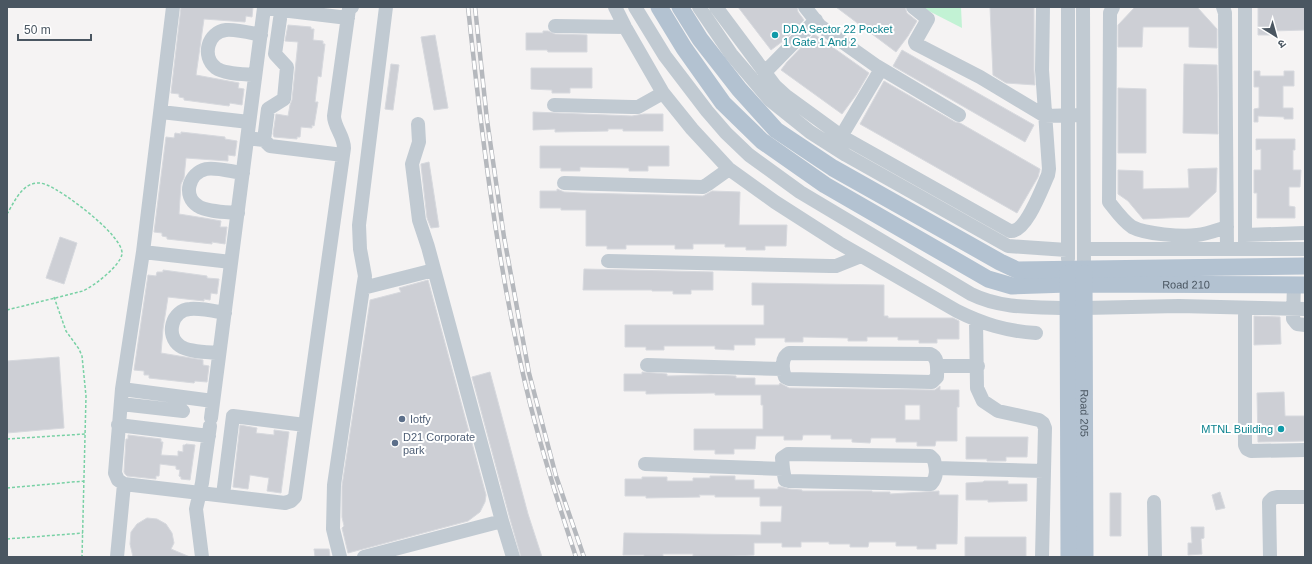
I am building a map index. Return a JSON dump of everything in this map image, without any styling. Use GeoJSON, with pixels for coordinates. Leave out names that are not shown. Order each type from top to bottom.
{"type":"FeatureCollection","features":[{"type":"Feature","properties":{"kind":"main road"},"geometry":{"type":"LineString","coordinates":[[659,7],[684,48],[722,103],[762,141],[825,185],[988,279],[1012,286],[1076,277]]}},
{"type":"Feature","properties":{"kind":"main road"},"geometry":{"type":"LineString","coordinates":[[680,7],[700,38],[739,89],[776,130],[825,162],[1000,262],[1017,270],[1076,277]]}},
{"type":"Feature","properties":{"kind":"main road","name":"Road 210"},"geometry":{"type":"LineString","coordinates":[[1076,277],[1305,266]]}},
{"type":"Feature","properties":{"kind":"main road","name":"Road 205"},"geometry":{"type":"LineString","coordinates":[[1069,557],[1076,277]]}},
{"type":"Feature","properties":{"kind":"main road","name":"Road 210"},"geometry":{"type":"LineString","coordinates":[[1076,277],[1299,284]]}},
{"type":"Feature","properties":{"kind":"main road","name":"Road 205"},"geometry":{"type":"LineString","coordinates":[[1076,308],[1085,557]]}},
{"type":"Feature","properties":{"kind":"street"},"geometry":{"type":"LineString","coordinates":[[173,7],[143,252],[122,389],[115,473],[118,480],[124,484],[285,503],[292,501],[295,497],[343,155],[344,144],[334,116],[350,12]]}},
{"type":"Feature","properties":{"kind":"street"},"geometry":{"type":"LineString","coordinates":[[331,7],[350,12]]}},
{"type":"Feature","properties":{"kind":"street"},"geometry":{"type":"LineString","coordinates":[[340,557],[333,529],[334,485],[364,288],[365,276],[360,249],[359,225],[386,7]]}},
{"type":"Feature","properties":{"kind":"street"},"geometry":{"type":"LineString","coordinates":[[615,7],[663,93],[692,130],[729,169],[775,202],[861,256],[957,310],[976,320],[1009,331],[1036,333]]}},
{"type":"Feature","properties":{"kind":"street"},"geometry":{"type":"LineString","coordinates":[[635,7],[666,56],[707,111],[726,133],[749,155],[800,192],[971,294],[985,300],[1017,306],[1076,308],[1179,306],[1299,309]]}},
{"type":"Feature","properties":{"kind":"street"},"geometry":{"type":"LineString","coordinates":[[699,7],[731,54],[770,100],[810,132],[838,142],[1010,231],[1018,229],[1030,213],[1048,175],[1049,164],[1042,70],[1042,7]]}},
{"type":"Feature","properties":{"kind":"street"},"geometry":{"type":"LineString","coordinates":[[716,7],[781,92],[838,142],[1008,246],[1067,250]]}},
{"type":"Feature","properties":{"kind":"street"},"geometry":{"type":"LineString","coordinates":[[805,7],[820,26],[881,69],[959,115]]}},
{"type":"Feature","properties":{"kind":"street"},"geometry":{"type":"LineString","coordinates":[[913,7],[928,19],[915,42],[916,44],[980,77],[1045,116],[1084,114]]}},
{"type":"Feature","properties":{"kind":"street"},"geometry":{"type":"LineString","coordinates":[[1068,7],[1067,250],[1076,277]]}},
{"type":"Feature","properties":{"kind":"street"},"geometry":{"type":"LineString","coordinates":[[1076,277],[1084,249],[1083,7]]}},
{"type":"Feature","properties":{"kind":"street"},"geometry":{"type":"LineString","coordinates":[[1113,7],[1110,13],[1109,202],[1118,214],[1133,227],[1146,231],[1165,234],[1196,235],[1213,232],[1227,227]]}},
{"type":"Feature","properties":{"kind":"street"},"geometry":{"type":"LineString","coordinates":[[1224,7],[1227,249]]}},
{"type":"Feature","properties":{"kind":"street"},"geometry":{"type":"LineString","coordinates":[[1245,7],[1245,249]]}},
{"type":"Feature","properties":{"kind":"street"},"geometry":{"type":"LineString","coordinates":[[270,13],[350,12]]}},
{"type":"Feature","properties":{"kind":"street"},"geometry":{"type":"LineString","coordinates":[[270,13],[326,25]]}},
{"type":"Feature","properties":{"kind":"street"},"geometry":{"type":"LineString","coordinates":[[202,557],[196,509],[200,493],[220,353],[258,53],[261,35],[270,13]]}},
{"type":"Feature","properties":{"kind":"street"},"geometry":{"type":"LineString","coordinates":[[251,107],[268,109],[284,99],[287,67],[275,54],[270,13]]}},
{"type":"Feature","properties":{"kind":"street"},"geometry":{"type":"LineString","coordinates":[[765,72],[816,20]]}},
{"type":"Feature","properties":{"kind":"street"},"geometry":{"type":"LineString","coordinates":[[555,26],[625,27]]}},
{"type":"Feature","properties":{"kind":"street"},"geometry":{"type":"LineString","coordinates":[[255,75],[222,71],[215,67],[210,61],[207,52],[208,44],[212,37],[218,32],[226,30],[261,35]]}},
{"type":"Feature","properties":{"kind":"street"},"geometry":{"type":"LineString","coordinates":[[258,53],[275,54]]}},
{"type":"Feature","properties":{"kind":"street"},"geometry":{"type":"LineString","coordinates":[[825,162],[881,69]]}},
{"type":"Feature","properties":{"kind":"street"},"geometry":{"type":"LineString","coordinates":[[554,105],[632,107],[638,106],[663,93]]}},
{"type":"Feature","properties":{"kind":"street"},"geometry":{"type":"LineString","coordinates":[[264,140],[268,109]]}},
{"type":"Feature","properties":{"kind":"street"},"geometry":{"type":"LineString","coordinates":[[161,112],[249,122]]}},
{"type":"Feature","properties":{"kind":"street"},"geometry":{"type":"LineString","coordinates":[[418,124],[419,142],[412,164],[419,220],[513,557]]}},
{"type":"Feature","properties":{"kind":"street"},"geometry":{"type":"LineString","coordinates":[[248,139],[264,140],[270,146],[343,155]]}},
{"type":"Feature","properties":{"kind":"street"},"geometry":{"type":"LineString","coordinates":[[238,213],[204,209],[197,206],[192,199],[189,190],[190,182],[194,175],[200,171],[208,169],[243,173]]}},
{"type":"Feature","properties":{"kind":"street"},"geometry":{"type":"LineString","coordinates":[[564,183],[697,187],[708,184],[729,169]]}},
{"type":"Feature","properties":{"kind":"street"},"geometry":{"type":"LineString","coordinates":[[1212,249],[1213,232]]}},
{"type":"Feature","properties":{"kind":"street"},"geometry":{"type":"LineString","coordinates":[[1245,235],[1305,234]]}},
{"type":"Feature","properties":{"kind":"street"},"geometry":{"type":"LineString","coordinates":[[1084,249],[1305,249]]}},
{"type":"Feature","properties":{"kind":"street"},"geometry":{"type":"LineString","coordinates":[[143,252],[231,262]]}},
{"type":"Feature","properties":{"kind":"street"},"geometry":{"type":"LineString","coordinates":[[608,261],[830,266],[842,264],[861,256]]}},
{"type":"Feature","properties":{"kind":"street"},"geometry":{"type":"LineString","coordinates":[[364,288],[434,270]]}},
{"type":"Feature","properties":{"kind":"street"},"geometry":{"type":"LineString","coordinates":[[1299,284],[1299,309],[1293,319],[1297,324],[1305,325]]}},
{"type":"Feature","properties":{"kind":"street"},"geometry":{"type":"LineString","coordinates":[[220,353],[186,349],[179,346],[172,335],[172,322],[176,315],[190,308],[225,313]]}},
{"type":"Feature","properties":{"kind":"street"},"geometry":{"type":"LineString","coordinates":[[1245,308],[1245,441],[1247,449],[1251,451],[1305,450]]}},
{"type":"Feature","properties":{"kind":"street"},"geometry":{"type":"LineString","coordinates":[[976,320],[978,366],[977,388],[983,401],[998,411],[1039,420],[1043,423],[1045,428],[1042,557]]}},
{"type":"Feature","properties":{"kind":"street"},"geometry":{"type":"LineString","coordinates":[[789,353],[930,354],[934,355],[936,358],[937,377],[932,382],[788,379],[785,377],[783,369],[785,355],[789,353]]}},
{"type":"Feature","properties":{"kind":"street"},"geometry":{"type":"LineString","coordinates":[[647,365],[783,369]]}},
{"type":"Feature","properties":{"kind":"street"},"geometry":{"type":"LineString","coordinates":[[937,366],[978,366]]}},
{"type":"Feature","properties":{"kind":"street"},"geometry":{"type":"LineString","coordinates":[[122,389],[211,419]]}},
{"type":"Feature","properties":{"kind":"street"},"geometry":{"type":"LineString","coordinates":[[121,404],[183,411]]}},
{"type":"Feature","properties":{"kind":"street"},"geometry":{"type":"LineString","coordinates":[[118,425],[211,419],[233,416],[305,425]]}},
{"type":"Feature","properties":{"kind":"street"},"geometry":{"type":"LineString","coordinates":[[223,495],[233,416]]}},
{"type":"Feature","properties":{"kind":"street"},"geometry":{"type":"LineString","coordinates":[[788,454],[930,456],[934,460],[936,478],[932,484],[789,482],[785,480],[783,469],[782,458],[788,454]]}},
{"type":"Feature","properties":{"kind":"street"},"geometry":{"type":"LineString","coordinates":[[645,464],[783,469]]}},
{"type":"Feature","properties":{"kind":"street"},"geometry":{"type":"LineString","coordinates":[[936,468],[1044,471]]}},
{"type":"Feature","properties":{"kind":"street"},"geometry":{"type":"LineString","coordinates":[[117,557],[124,484]]}},
{"type":"Feature","properties":{"kind":"street"},"geometry":{"type":"LineString","coordinates":[[1270,557],[1270,500],[1276,497],[1305,497]]}},
{"type":"Feature","properties":{"kind":"street"},"geometry":{"type":"LineString","coordinates":[[1154,502],[1155,557]]}},
{"type":"Feature","properties":{"kind":"street"},"geometry":{"type":"LineString","coordinates":[[364,557],[502,521]]}},
{"type":"Feature","properties":{"kind":"path"},"geometry":{"type":"LineString","coordinates":[[7,214],[22,190],[31,184],[39,182],[48,185],[85,209],[116,239],[121,246],[122,254],[118,262],[91,287],[83,291],[54,297],[7,310]]}},
{"type":"Feature","properties":{"kind":"path"},"geometry":{"type":"LineString","coordinates":[[54,297],[66,331],[79,349],[82,356],[86,396],[82,557]]}},
{"type":"Feature","properties":{"kind":"path"},"geometry":{"type":"LineString","coordinates":[[7,439],[85,434]]}},
{"type":"Feature","properties":{"kind":"path"},"geometry":{"type":"LineString","coordinates":[[7,488],[84,482]]}},
{"type":"Feature","properties":{"kind":"path"},"geometry":{"type":"LineString","coordinates":[[7,539],[83,533]]}},
{"type":"Feature","properties":{"kind":"green space"},"geometry":{"type":"Polygon","coordinates":[[[921,7],[961,7],[962,28],[921,7]]]}},
{"type":"Feature","properties":{"kind":"building"},"geometry":{"type":"Polygon","coordinates":[[[181,7],[253,7],[252,17],[246,16],[245,22],[204,19],[196,75],[239,83],[238,88],[244,89],[242,105],[230,103],[229,106],[184,100],[184,98],[179,97],[179,94],[171,93],[181,7]]]}},
{"type":"Feature","properties":{"kind":"building","name":"DDA Sector 22 Pocket 1 Gate 1 And 2"},"geometry":{"type":"Polygon","coordinates":[[[738,7],[797,7],[798,12],[804,20],[787,38],[771,50],[738,7]]]}},
{"type":"Feature","properties":{"kind":"building"},"geometry":{"type":"Polygon","coordinates":[[[836,7],[905,7],[907,13],[917,21],[896,52],[836,7]]]}},
{"type":"Feature","properties":{"kind":"building"},"geometry":{"type":"Polygon","coordinates":[[[990,7],[1034,7],[1035,85],[1006,83],[993,75],[990,7]]]}},
{"type":"Feature","properties":{"kind":"building"},"geometry":{"type":"Polygon","coordinates":[[[1135,7],[1197,7],[1217,29],[1217,48],[1189,47],[1189,27],[1143,27],[1142,47],[1118,47],[1118,25],[1135,7]]]}},
{"type":"Feature","properties":{"kind":"building"},"geometry":{"type":"Polygon","coordinates":[[[1258,7],[1305,7],[1305,30],[1272,31],[1272,35],[1258,35],[1258,7]]]}},
{"type":"Feature","properties":{"kind":"building"},"geometry":{"type":"Polygon","coordinates":[[[288,25],[311,27],[311,29],[314,29],[313,40],[323,41],[323,44],[325,44],[321,77],[318,76],[315,102],[318,102],[314,126],[312,125],[312,128],[301,127],[300,137],[297,137],[297,139],[274,137],[273,134],[276,114],[288,116],[292,100],[298,42],[285,41],[288,25]]]}},
{"type":"Feature","properties":{"kind":"building"},"geometry":{"type":"Polygon","coordinates":[[[543,31],[548,31],[555,34],[587,35],[587,52],[548,52],[547,50],[526,50],[526,33],[543,33],[543,31]]]}},
{"type":"Feature","properties":{"kind":"building"},"geometry":{"type":"Polygon","coordinates":[[[814,34],[869,73],[856,95],[842,114],[781,70],[814,34]]]}},
{"type":"Feature","properties":{"kind":"building"},"geometry":{"type":"Polygon","coordinates":[[[435,35],[448,108],[434,110],[421,37],[435,35]]]}},
{"type":"Feature","properties":{"kind":"building"},"geometry":{"type":"Polygon","coordinates":[[[902,50],[1034,125],[1025,142],[893,66],[902,50]]]}},
{"type":"Feature","properties":{"kind":"building"},"geometry":{"type":"Polygon","coordinates":[[[391,64],[399,65],[393,110],[385,109],[391,64]]]}},
{"type":"Feature","properties":{"kind":"building"},"geometry":{"type":"Polygon","coordinates":[[[1184,64],[1217,65],[1218,134],[1183,133],[1184,64]]]}},
{"type":"Feature","properties":{"kind":"building"},"geometry":{"type":"Polygon","coordinates":[[[531,68],[592,68],[592,88],[570,88],[570,93],[552,93],[552,90],[531,89],[531,68]]]}},
{"type":"Feature","properties":{"kind":"building"},"geometry":{"type":"Polygon","coordinates":[[[1254,71],[1260,71],[1260,76],[1284,76],[1284,71],[1294,71],[1294,86],[1283,86],[1283,108],[1293,108],[1293,119],[1284,119],[1284,117],[1258,116],[1258,122],[1254,122],[1254,109],[1259,108],[1259,87],[1254,87],[1254,71]]]}},
{"type":"Feature","properties":{"kind":"building"},"geometry":{"type":"Polygon","coordinates":[[[884,81],[1040,169],[1038,177],[1017,213],[860,124],[884,81]]]}},
{"type":"Feature","properties":{"kind":"building"},"geometry":{"type":"Polygon","coordinates":[[[1118,88],[1146,89],[1146,153],[1118,153],[1118,88]]]}},
{"type":"Feature","properties":{"kind":"building"},"geometry":{"type":"Polygon","coordinates":[[[533,112],[632,116],[644,114],[663,114],[663,131],[623,131],[623,129],[608,129],[608,131],[555,132],[555,129],[533,130],[533,112]]]}},
{"type":"Feature","properties":{"kind":"building"},"geometry":{"type":"Polygon","coordinates":[[[181,132],[225,137],[225,139],[237,141],[235,156],[228,155],[228,161],[186,158],[184,178],[181,184],[179,214],[221,221],[220,227],[227,227],[225,244],[167,239],[167,237],[162,236],[162,233],[154,232],[166,137],[174,138],[175,133],[181,134],[181,132]]]}},
{"type":"Feature","properties":{"kind":"building"},"geometry":{"type":"Polygon","coordinates":[[[1256,139],[1295,139],[1295,150],[1293,150],[1293,170],[1301,170],[1300,187],[1289,187],[1289,206],[1295,207],[1295,218],[1257,218],[1257,193],[1254,193],[1254,170],[1261,170],[1261,149],[1256,150],[1256,139]]]}},
{"type":"Feature","properties":{"kind":"building"},"geometry":{"type":"Polygon","coordinates":[[[540,146],[669,146],[669,166],[648,166],[648,171],[629,171],[629,168],[580,167],[580,171],[561,171],[561,168],[540,168],[540,146]]]}},
{"type":"Feature","properties":{"kind":"building"},"geometry":{"type":"Polygon","coordinates":[[[429,162],[439,227],[431,228],[427,218],[421,165],[429,162]]]}},
{"type":"Feature","properties":{"kind":"building"},"geometry":{"type":"Polygon","coordinates":[[[1217,168],[1216,192],[1189,217],[1143,219],[1128,201],[1118,194],[1118,170],[1143,171],[1143,189],[1189,188],[1188,169],[1217,168]]]}},
{"type":"Feature","properties":{"kind":"building"},"geometry":{"type":"Polygon","coordinates":[[[557,189],[564,192],[582,193],[703,196],[712,191],[740,192],[739,225],[787,225],[786,246],[765,246],[765,250],[746,250],[746,247],[725,247],[725,244],[693,244],[693,249],[675,249],[675,245],[626,245],[626,249],[607,249],[607,246],[586,246],[586,210],[540,208],[540,191],[557,191],[557,189]]]}},
{"type":"Feature","properties":{"kind":"building"},"geometry":{"type":"Polygon","coordinates":[[[60,237],[77,243],[64,284],[46,278],[60,237]]]}},
{"type":"Feature","properties":{"kind":"building"},"geometry":{"type":"Polygon","coordinates":[[[584,269],[713,272],[713,290],[691,290],[691,294],[673,294],[673,291],[652,290],[583,290],[584,269]]]}},
{"type":"Feature","properties":{"kind":"building"},"geometry":{"type":"Polygon","coordinates":[[[163,270],[219,279],[217,294],[211,293],[210,300],[204,299],[204,301],[168,297],[163,329],[161,353],[203,360],[203,365],[209,366],[207,382],[195,381],[194,383],[149,378],[149,375],[144,375],[144,371],[134,370],[148,275],[156,276],[157,272],[163,272],[163,270]]]}},
{"type":"Feature","properties":{"kind":"building"},"geometry":{"type":"Polygon","coordinates":[[[428,280],[486,495],[485,502],[480,512],[468,521],[348,553],[342,528],[344,526],[342,517],[342,486],[370,300],[401,292],[399,288],[428,280]]]}},
{"type":"Feature","properties":{"kind":"building"},"geometry":{"type":"Polygon","coordinates":[[[752,283],[884,285],[884,316],[888,316],[888,318],[953,318],[959,321],[959,339],[937,339],[937,343],[919,343],[919,340],[898,340],[898,337],[867,337],[867,341],[848,341],[848,338],[803,337],[803,342],[785,342],[785,338],[755,338],[755,345],[734,345],[734,350],[715,349],[715,346],[664,346],[664,350],[646,350],[646,347],[625,347],[625,325],[764,325],[764,305],[752,305],[752,283]]]}},
{"type":"Feature","properties":{"kind":"building"},"geometry":{"type":"Polygon","coordinates":[[[1254,316],[1280,317],[1281,344],[1254,345],[1254,316]]]}},
{"type":"Feature","properties":{"kind":"building"},"geometry":{"type":"Polygon","coordinates":[[[59,357],[64,428],[7,433],[7,361],[59,357]]]}},
{"type":"Feature","properties":{"kind":"building"},"geometry":{"type":"Polygon","coordinates":[[[490,372],[528,514],[542,557],[521,557],[510,519],[472,377],[490,372]]]}},
{"type":"Feature","properties":{"kind":"building"},"geometry":{"type":"Polygon","coordinates":[[[642,372],[667,374],[667,376],[736,376],[736,378],[755,378],[755,385],[779,385],[780,383],[789,388],[935,390],[940,386],[940,390],[959,390],[959,407],[957,407],[957,441],[936,441],[935,446],[917,446],[917,442],[896,442],[896,438],[871,438],[870,443],[852,442],[852,439],[831,439],[831,435],[803,435],[802,440],[784,440],[784,436],[756,436],[755,449],[734,449],[734,454],[715,454],[715,450],[694,450],[694,429],[763,429],[763,405],[761,405],[761,395],[715,395],[715,393],[646,394],[646,391],[624,391],[624,374],[642,374],[642,372]],[[905,405],[905,420],[920,420],[920,405],[905,405]]]}},
{"type":"Feature","properties":{"kind":"building","name":"MTNL Building"},"geometry":{"type":"Polygon","coordinates":[[[1284,392],[1285,416],[1305,416],[1305,441],[1258,442],[1257,393],[1284,392]]]}},
{"type":"Feature","properties":{"kind":"building"},"geometry":{"type":"Polygon","coordinates":[[[240,425],[257,428],[256,433],[274,435],[274,430],[289,432],[281,493],[267,491],[269,478],[250,475],[248,489],[233,487],[240,425]]]}},
{"type":"Feature","properties":{"kind":"building"},"geometry":{"type":"Polygon","coordinates":[[[128,435],[161,439],[161,442],[163,442],[161,455],[178,456],[178,451],[183,452],[183,445],[195,445],[190,480],[181,479],[179,476],[180,470],[176,469],[176,466],[160,464],[159,476],[156,476],[156,479],[127,476],[124,472],[126,439],[128,439],[128,435]]]}},
{"type":"Feature","properties":{"kind":"building"},"geometry":{"type":"Polygon","coordinates":[[[966,437],[1028,437],[1027,457],[1006,457],[1006,461],[966,459],[966,437]]]}},
{"type":"Feature","properties":{"kind":"building"},"geometry":{"type":"Polygon","coordinates":[[[710,476],[735,476],[735,480],[754,480],[754,489],[778,489],[778,487],[781,487],[802,491],[872,491],[890,492],[890,494],[939,491],[939,495],[958,495],[957,544],[936,544],[936,549],[917,549],[917,546],[896,546],[896,542],[869,542],[868,547],[850,547],[850,544],[829,544],[829,542],[801,542],[801,547],[782,547],[782,543],[754,543],[754,555],[714,557],[693,556],[693,554],[663,554],[663,557],[644,557],[644,555],[623,555],[624,533],[761,535],[761,522],[781,522],[782,506],[760,506],[760,497],[715,497],[715,495],[699,495],[700,497],[646,498],[646,496],[625,496],[625,479],[667,477],[667,481],[693,481],[693,478],[710,478],[710,476]]]}},
{"type":"Feature","properties":{"kind":"building"},"geometry":{"type":"Polygon","coordinates":[[[1008,481],[1008,484],[1027,484],[1027,501],[988,502],[988,500],[966,500],[966,483],[1008,481]]]}},
{"type":"Feature","properties":{"kind":"building"},"geometry":{"type":"Polygon","coordinates":[[[1220,492],[1225,508],[1216,510],[1212,495],[1220,492]]]}},
{"type":"Feature","properties":{"kind":"building"},"geometry":{"type":"Polygon","coordinates":[[[1110,493],[1121,493],[1121,536],[1110,536],[1110,493]]]}},
{"type":"Feature","properties":{"kind":"building"},"geometry":{"type":"Polygon","coordinates":[[[147,518],[157,519],[166,524],[172,533],[174,543],[171,549],[190,557],[133,557],[130,544],[131,532],[137,524],[147,518]]]}},
{"type":"Feature","properties":{"kind":"building"},"geometry":{"type":"Polygon","coordinates":[[[1191,527],[1204,527],[1204,538],[1201,539],[1202,554],[1188,555],[1188,543],[1192,543],[1191,527]]]}},
{"type":"Feature","properties":{"kind":"building"},"geometry":{"type":"Polygon","coordinates":[[[965,537],[1026,537],[1026,557],[965,557],[965,537]]]}},
{"type":"Feature","properties":{"kind":"building"},"geometry":{"type":"Polygon","coordinates":[[[314,549],[329,549],[330,557],[315,557],[314,549]]]}},
{"type":"Feature","properties":{"kind":"railway"},"geometry":{"type":"LineString","coordinates":[[468,7],[490,192],[513,329],[528,397],[554,489],[576,557]]}},
{"type":"Feature","properties":{"kind":"railway"},"geometry":{"type":"LineString","coordinates":[[475,7],[487,120],[504,237],[529,373],[556,476],[584,557]]}},
{"type":"Feature","properties":{"kind":"place","name":"DDA Sector 22 Pocket 1 Gate 1 And 2"},"geometry":{"type":"Point","coordinates":[775,35]}},
{"type":"Feature","properties":{"kind":"place","name":"Iotfy"},"geometry":{"type":"Point","coordinates":[402,419]}},
{"type":"Feature","properties":{"kind":"place","name":"MTNL Building"},"geometry":{"type":"Point","coordinates":[1281,429]}},
{"type":"Feature","properties":{"kind":"place","name":"D21 Corporate park"},"geometry":{"type":"Point","coordinates":[395,443]}}]}
